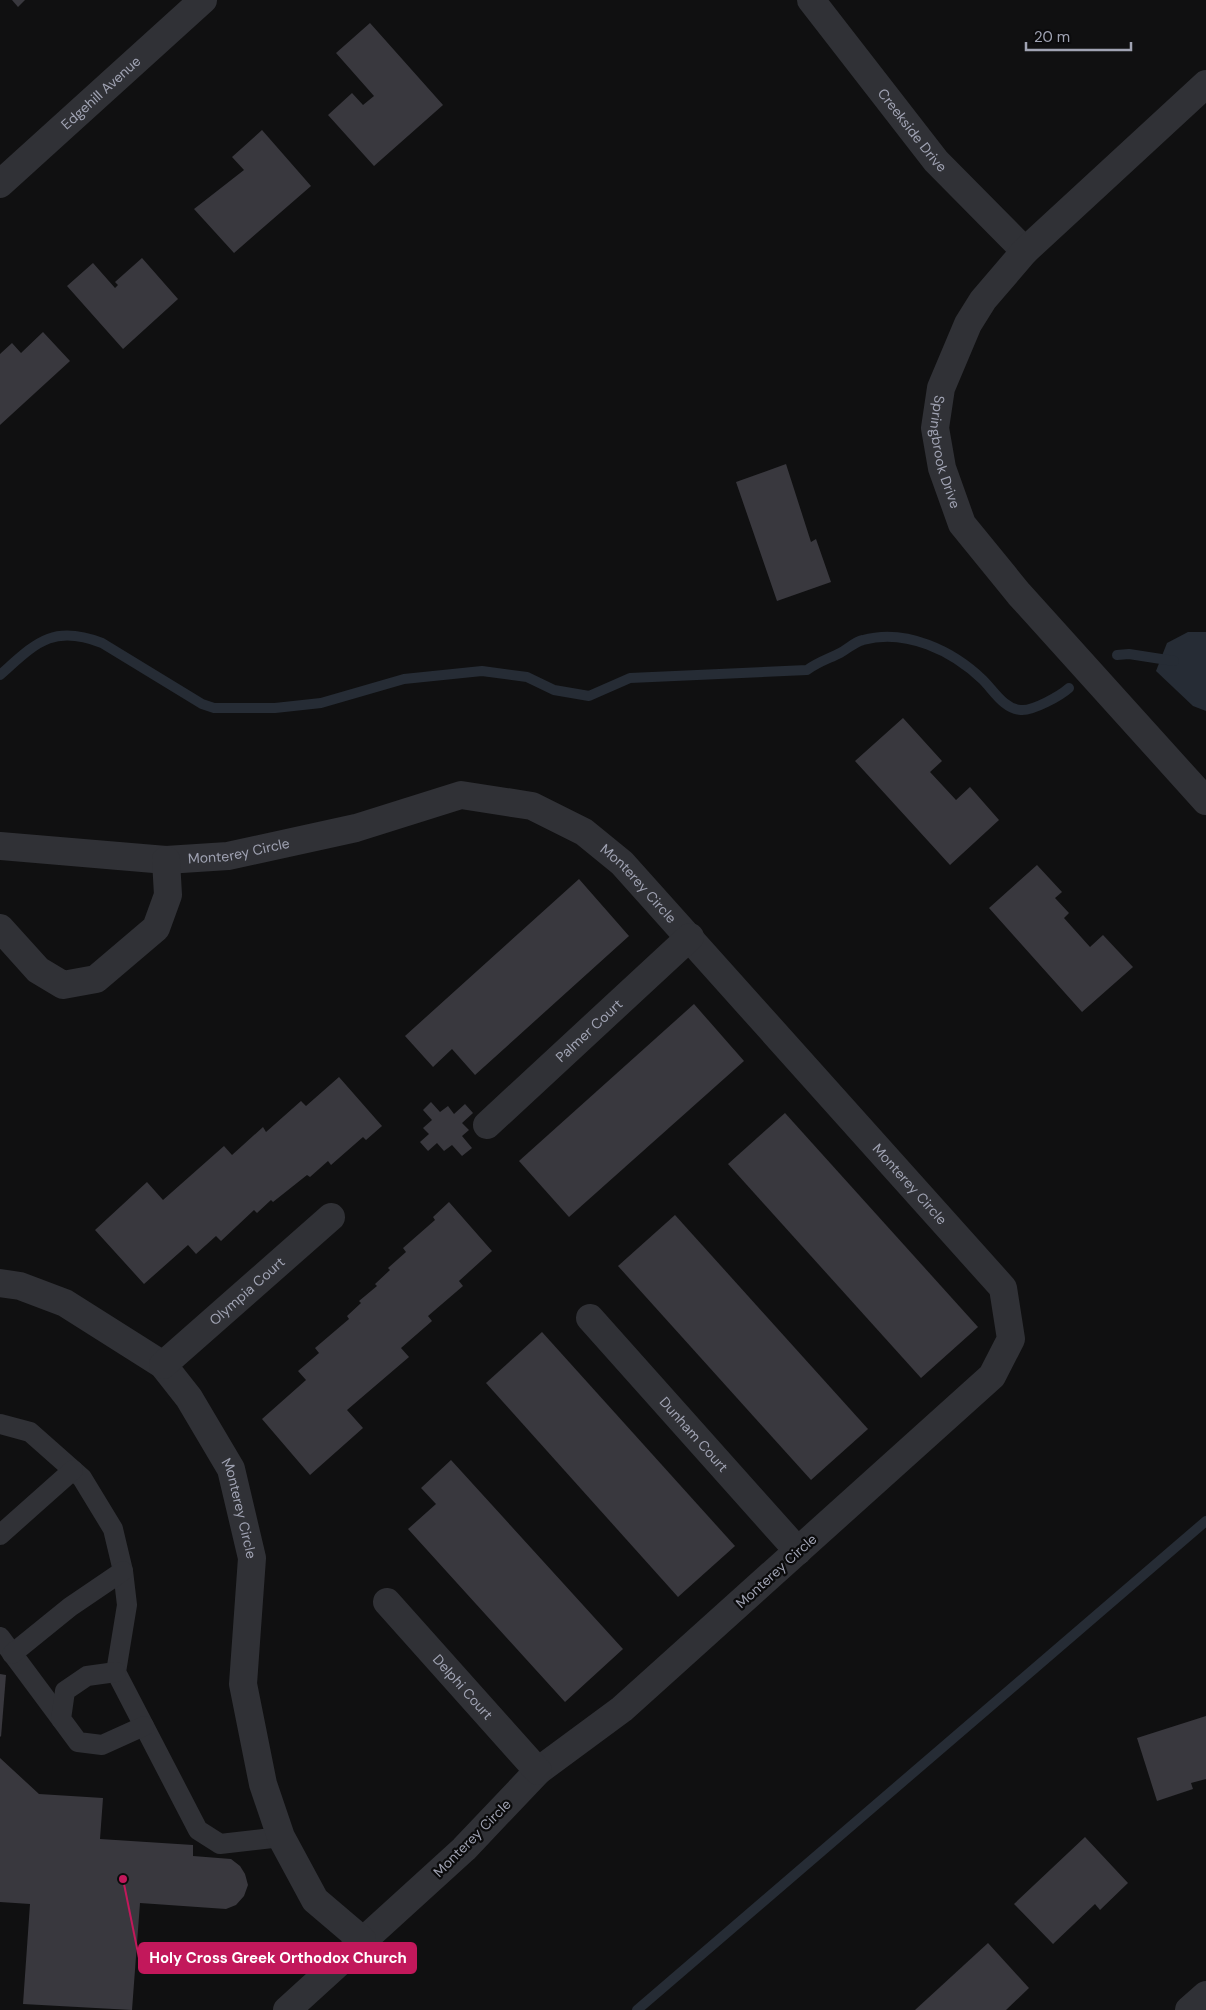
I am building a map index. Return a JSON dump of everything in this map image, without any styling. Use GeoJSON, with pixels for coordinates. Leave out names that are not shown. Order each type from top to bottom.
{"type":"FeatureCollection","features":[{"type":"Feature","properties":{"kind":"street","name":"Edgehill Avenue"},"geometry":{"type":"LineString","coordinates":[[0,184],[203,0]]}},
{"type":"Feature","properties":{"kind":"street","name":"Creekside Drive"},"geometry":{"type":"LineString","coordinates":[[811,0],[936,161],[1025,251]]}},
{"type":"Feature","properties":{"kind":"street","name":"Springbrook Drive"},"geometry":{"type":"LineString","coordinates":[[1206,84],[1025,251],[983,300],[968,324],[941,388],[936,428],[942,468],[962,524],[1019,594],[1206,801]]}},
{"type":"Feature","properties":{"kind":"street","name":"Monterey Circle"},"geometry":{"type":"LineString","coordinates":[[0,846],[166,860],[228,856],[311,840],[461,795],[532,806],[584,832],[622,863],[1004,1288],[1011,1339],[992,1376],[622,1709],[538,1771],[464,1849],[286,2010]]}},
{"type":"Feature","properties":{"kind":"street"},"geometry":{"type":"LineString","coordinates":[[0,928],[38,970],[63,985],[96,980],[156,928],[168,895],[166,860]]}},
{"type":"Feature","properties":{"kind":"street","name":"Palmer Court"},"geometry":{"type":"LineString","coordinates":[[487,1125],[690,937]]}},
{"type":"Feature","properties":{"kind":"street","name":"Olympia Court"},"geometry":{"type":"LineString","coordinates":[[164,1365],[331,1216]]}},
{"type":"Feature","properties":{"kind":"street","name":"Monterey Circle"},"geometry":{"type":"LineString","coordinates":[[0,1283],[20,1286],[65,1303],[164,1365],[189,1398],[231,1469],[252,1558],[243,1684],[263,1784],[281,1837],[315,1900],[362,1940]]}},
{"type":"Feature","properties":{"kind":"street","name":"Dunham Court"},"geometry":{"type":"LineString","coordinates":[[590,1318],[798,1551]]}},
{"type":"Feature","properties":{"kind":"street","name":"Delphi Court"},"geometry":{"type":"LineString","coordinates":[[387,1602],[538,1771]]}},
{"type":"Feature","properties":{"kind":"street"},"geometry":{"type":"LineString","coordinates":[[1189,2010],[1206,1995]]}},
{"type":"Feature","properties":{"kind":"lane"},"geometry":{"type":"LineString","coordinates":[[0,1424],[30,1432],[82,1478],[113,1529],[123,1571],[127,1605],[116,1672],[198,1830],[220,1844],[281,1837]]}},
{"type":"Feature","properties":{"kind":"lane"},"geometry":{"type":"LineString","coordinates":[[0,1535],[73,1470]]}},
{"type":"Feature","properties":{"kind":"lane"},"geometry":{"type":"LineString","coordinates":[[12,1654],[70,1607],[123,1571]]}},
{"type":"Feature","properties":{"kind":"lane"},"geometry":{"type":"LineString","coordinates":[[0,1637],[78,1742],[102,1745],[144,1726]]}},
{"type":"Feature","properties":{"kind":"lane"},"geometry":{"type":"LineString","coordinates":[[61,1719],[65,1691],[87,1676],[116,1672]]}},
{"type":"Feature","properties":{"kind":"shaded area"},"geometry":{"type":"Polygon","coordinates":[[[1188,632],[1206,632],[1206,711],[1193,706],[1156,671],[1167,643],[1188,632]]]}},
{"type":"Feature","properties":{"kind":"building"},"geometry":{"type":"Polygon","coordinates":[[[12,0],[25,0],[18,7],[12,0]]]}},
{"type":"Feature","properties":{"kind":"building"},"geometry":{"type":"Polygon","coordinates":[[[370,23],[443,105],[374,166],[328,115],[352,93],[363,105],[374,96],[336,53],[370,23]]]}},
{"type":"Feature","properties":{"kind":"building"},"geometry":{"type":"Polygon","coordinates":[[[262,130],[311,186],[234,253],[194,209],[244,170],[232,157],[262,130]]]}},
{"type":"Feature","properties":{"kind":"building"},"geometry":{"type":"Polygon","coordinates":[[[142,258],[178,299],[123,349],[67,286],[93,263],[115,288],[118,285],[115,282],[142,258]]]}},
{"type":"Feature","properties":{"kind":"building"},"geometry":{"type":"Polygon","coordinates":[[[43,332],[70,361],[0,425],[0,354],[12,343],[21,353],[43,332]]]}},
{"type":"Feature","properties":{"kind":"building"},"geometry":{"type":"Polygon","coordinates":[[[786,464],[811,542],[816,539],[831,582],[777,601],[736,482],[786,464]]]}},
{"type":"Feature","properties":{"kind":"building"},"geometry":{"type":"Polygon","coordinates":[[[903,718],[942,761],[930,772],[956,800],[970,787],[999,820],[950,865],[855,761],[903,718]]]}},
{"type":"Feature","properties":{"kind":"building"},"geometry":{"type":"Polygon","coordinates":[[[1037,865],[1062,892],[1055,898],[1069,913],[1064,918],[1090,947],[1103,935],[1133,967],[1082,1012],[989,908],[1037,865]]]}},
{"type":"Feature","properties":{"kind":"building"},"geometry":{"type":"Polygon","coordinates":[[[579,879],[629,936],[475,1075],[452,1049],[433,1067],[405,1036],[579,879]]]}},
{"type":"Feature","properties":{"kind":"building"},"geometry":{"type":"Polygon","coordinates":[[[694,1004],[744,1061],[569,1217],[519,1161],[694,1004]]]}},
{"type":"Feature","properties":{"kind":"building"},"geometry":{"type":"Polygon","coordinates":[[[339,1077],[382,1126],[366,1140],[363,1137],[331,1165],[328,1161],[310,1177],[307,1175],[273,1202],[271,1200],[257,1213],[254,1210],[221,1241],[216,1236],[196,1254],[188,1245],[144,1284],[95,1230],[147,1182],[163,1200],[224,1146],[232,1155],[263,1127],[266,1132],[301,1101],[306,1106],[339,1077]]]}},
{"type":"Feature","properties":{"kind":"building"},"geometry":{"type":"Polygon","coordinates":[[[431,1102],[440,1112],[448,1106],[454,1114],[465,1104],[473,1113],[462,1123],[469,1130],[462,1136],[472,1148],[462,1156],[452,1145],[444,1151],[437,1143],[428,1151],[420,1142],[429,1134],[423,1128],[432,1120],[423,1110],[431,1102]]]}},
{"type":"Feature","properties":{"kind":"building"},"geometry":{"type":"Polygon","coordinates":[[[785,1113],[978,1327],[921,1378],[728,1164],[785,1113]]]}},
{"type":"Feature","properties":{"kind":"building"},"geometry":{"type":"Polygon","coordinates":[[[449,1202],[492,1251],[459,1281],[463,1286],[428,1316],[432,1321],[401,1348],[409,1357],[347,1410],[363,1428],[310,1475],[262,1419],[306,1380],[298,1371],[319,1353],[315,1348],[349,1319],[347,1316],[361,1303],[359,1301],[377,1286],[375,1284],[390,1270],[388,1268],[406,1252],[403,1248],[435,1220],[433,1217],[449,1202]]]}},
{"type":"Feature","properties":{"kind":"building"},"geometry":{"type":"Polygon","coordinates":[[[675,1215],[868,1429],[811,1480],[618,1266],[675,1215]]]}},
{"type":"Feature","properties":{"kind":"building"},"geometry":{"type":"Polygon","coordinates":[[[542,1332],[735,1546],[678,1597],[486,1383],[542,1332]]]}},
{"type":"Feature","properties":{"kind":"building"},"geometry":{"type":"Polygon","coordinates":[[[451,1460],[623,1649],[565,1702],[408,1529],[436,1504],[421,1488],[451,1460]]]}},
{"type":"Feature","properties":{"kind":"building"},"geometry":{"type":"Polygon","coordinates":[[[0,1674],[6,1675],[1,1737],[0,1736],[0,1674]]]}},
{"type":"Feature","properties":{"kind":"building"},"geometry":{"type":"Polygon","coordinates":[[[1206,1716],[1206,1779],[1191,1783],[1193,1789],[1157,1801],[1137,1738],[1206,1716]]]}},
{"type":"Feature","properties":{"kind":"building"},"geometry":{"type":"Polygon","coordinates":[[[0,1758],[39,1794],[103,1798],[100,1839],[193,1845],[193,1856],[231,1859],[240,1866],[245,1874],[248,1885],[244,1896],[236,1905],[226,1909],[140,1903],[132,2010],[23,2004],[30,1904],[0,1902],[0,1758]]]}},
{"type":"Feature","properties":{"kind":"building"},"geometry":{"type":"Polygon","coordinates":[[[1085,1837],[1128,1883],[1100,1910],[1095,1904],[1053,1944],[1014,1904],[1085,1837]]]}},
{"type":"Feature","properties":{"kind":"building"},"geometry":{"type":"Polygon","coordinates":[[[988,1943],[1029,1988],[1006,2010],[915,2010],[988,1943]]]}},
{"type":"Feature","properties":{"kind":"waterway"},"geometry":{"type":"LineString","coordinates":[[0,675],[35,646],[57,636],[70,635],[102,643],[202,704],[214,708],[275,708],[321,703],[404,679],[482,671],[527,677],[554,690],[589,696],[630,678],[807,670],[860,641],[879,637],[896,637],[928,645],[958,660],[983,680],[1004,703],[1015,709],[1026,710],[1039,706],[1069,688]]}},
{"type":"Feature","properties":{"kind":"waterway"},"geometry":{"type":"LineString","coordinates":[[1117,655],[1129,654],[1174,661]]}},
{"type":"Feature","properties":{"kind":"waterway"},"geometry":{"type":"LineString","coordinates":[[637,2010],[1206,1521]]}},
{"type":"Feature","properties":{"kind":"place","name":"Holy Cross Greek Orthodox Church"},"geometry":{"type":"Point","coordinates":[123,1879]}}]}
